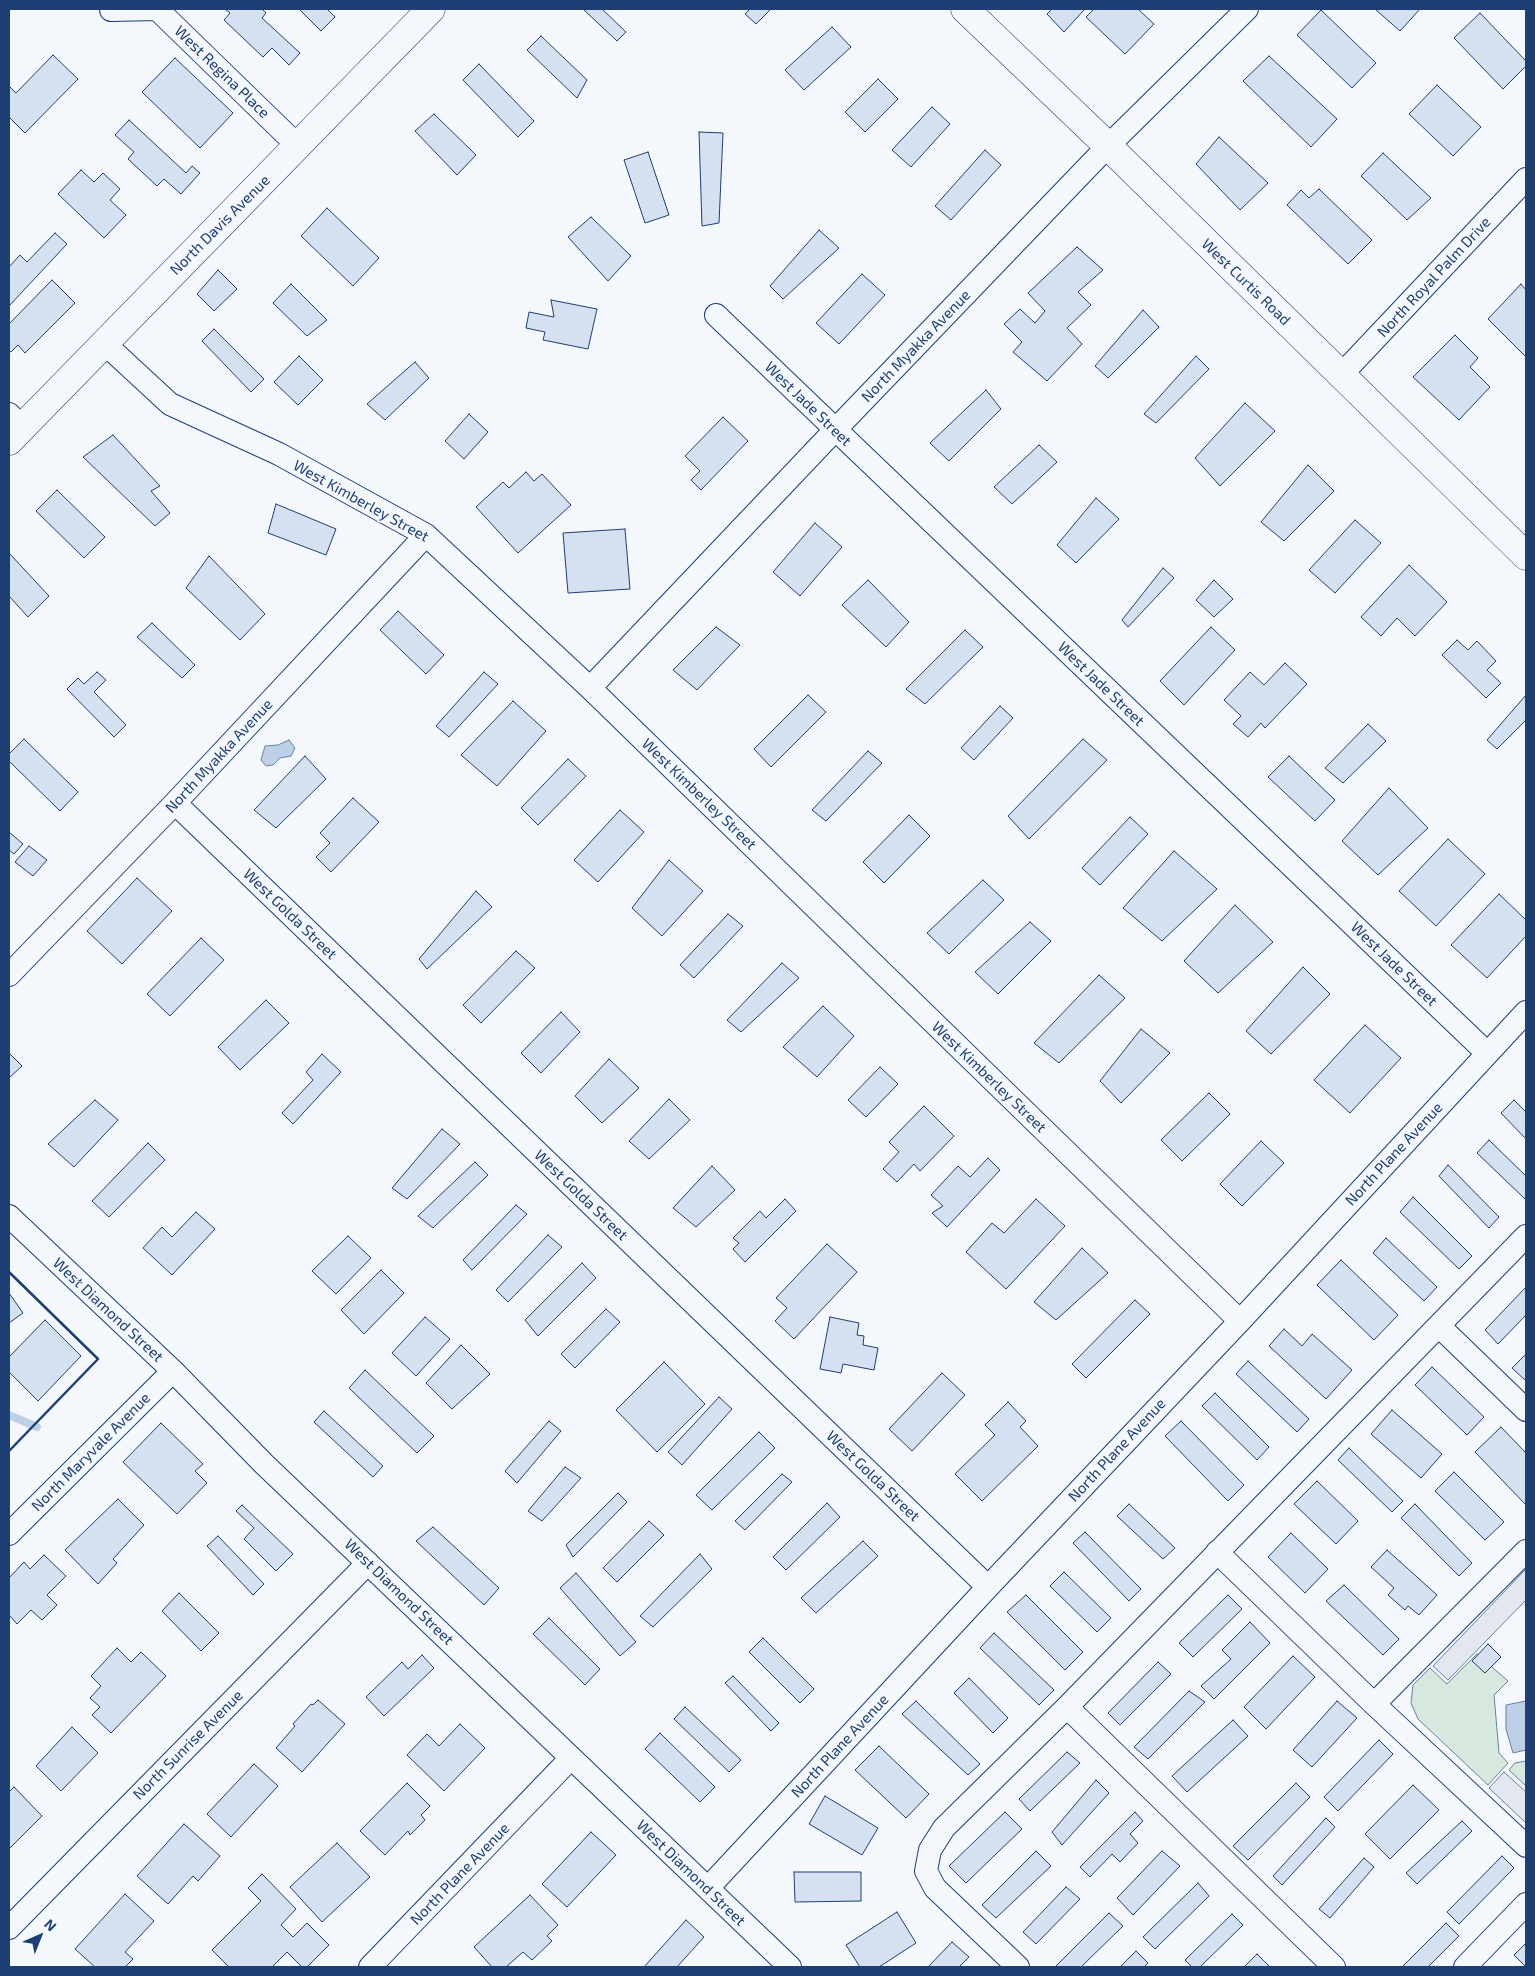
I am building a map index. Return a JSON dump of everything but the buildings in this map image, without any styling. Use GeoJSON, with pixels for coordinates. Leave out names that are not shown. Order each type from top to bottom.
{"type":"FeatureCollection","features":[{"type":"Feature","properties":{"kind":"street","name":"West Regina Place"},"geometry":{"type":"LineString","coordinates":[[111,10],[157,9],[298,146]]}},
{"type":"Feature","properties":{"kind":"street","name":"North Davis Avenue"},"geometry":{"type":"LineString","coordinates":[[13,428],[104,343],[431,9]]}},
{"type":"Feature","properties":{"kind":"street","name":"West Curtis Road"},"geometry":{"type":"LineString","coordinates":[[966,9],[1526,556]]}},
{"type":"Feature","properties":{"kind":"street","name":"North Myakka Avenue"},"geometry":{"type":"LineString","coordinates":[[590,688],[1108,146],[1247,9]]}},
{"type":"Feature","properties":{"kind":"street","name":"North Royal Palm Drive"},"geometry":{"type":"LineString","coordinates":[[1341,375],[1526,179]]}},
{"type":"Feature","properties":{"kind":"street","name":"West Jade Street"},"geometry":{"type":"LineString","coordinates":[[716,315],[1487,1053]]}},
{"type":"Feature","properties":{"kind":"street","name":"West Kimberley Street"},"geometry":{"type":"LineString","coordinates":[[104,343],[170,404],[278,454],[426,535],[590,688],[1240,1321]]}},
{"type":"Feature","properties":{"kind":"street","name":"North Myakka Avenue"},"geometry":{"type":"LineString","coordinates":[[9,975],[175,803],[426,535]]}},
{"type":"Feature","properties":{"kind":"street","name":"West Golda Street"},"geometry":{"type":"LineString","coordinates":[[175,803],[988,1587]]}},
{"type":"Feature","properties":{"kind":"street","name":"North Plane Avenue"},"geometry":{"type":"LineString","coordinates":[[708,1888],[988,1587],[1240,1321],[1526,1012]]}},
{"type":"Feature","properties":{"kind":"street","name":"West Diamond Street"},"geometry":{"type":"LineString","coordinates":[[9,1216],[173,1371],[264,1464],[790,1967]]}},
{"type":"Feature","properties":{"kind":"street"},"geometry":{"type":"LineString","coordinates":[[1018,1967],[935,1888],[926,1871],[930,1850],[944,1828],[1067,1707],[1526,1236]]}},
{"type":"Feature","properties":{"kind":"street"},"geometry":{"type":"LineString","coordinates":[[1439,1326],[1526,1410]]}},
{"type":"Feature","properties":{"kind":"street","name":"North Maryvale Avenue"},"geometry":{"type":"LineString","coordinates":[[9,1534],[173,1371]]}},
{"type":"Feature","properties":{"kind":"street"},"geometry":{"type":"LineString","coordinates":[[1374,1704],[1526,1551]]}},
{"type":"Feature","properties":{"kind":"street"},"geometry":{"type":"LineString","coordinates":[[1217,1552],[1374,1704],[1526,1846]]}},
{"type":"Feature","properties":{"kind":"street","name":"North Sunrise Avenue"},"geometry":{"type":"LineString","coordinates":[[9,1928],[368,1562]]}},
{"type":"Feature","properties":{"kind":"street"},"geometry":{"type":"LineString","coordinates":[[1067,1707],[1334,1967]]}},
{"type":"Feature","properties":{"kind":"street","name":"North Plane Avenue"},"geometry":{"type":"LineString","coordinates":[[370,1967],[571,1758]]}},
{"type":"Feature","properties":{"kind":"street"},"geometry":{"type":"LineString","coordinates":[[1465,1967],[1526,1904]]}},
{"type":"Feature","properties":{"kind":"shaded area"},"geometry":{"type":"Polygon","coordinates":[[[1526,1569],[1526,1600],[1448,1680],[1433,1666],[1526,1569]]]}},
{"type":"Feature","properties":{"kind":"shaded area"},"geometry":{"type":"Polygon","coordinates":[[[1477,1654],[1508,1681],[1494,1695],[1499,1753],[1508,1763],[1488,1785],[1418,1719],[1411,1703],[1413,1685],[1430,1668],[1447,1684],[1477,1654]]]}},
{"type":"Feature","properties":{"kind":"shaded area"},"geometry":{"type":"Polygon","coordinates":[[[1526,1761],[1526,1786],[1509,1770],[1515,1763],[1526,1761]]]}},
{"type":"Feature","properties":{"kind":"shaded area"},"geometry":{"type":"Polygon","coordinates":[[[1504,1772],[1526,1792],[1526,1823],[1489,1788],[1504,1772]]]}},
{"type":"Feature","properties":{"kind":"water"},"geometry":{"type":"Polygon","coordinates":[[[289,740],[295,748],[291,756],[280,758],[273,765],[266,766],[261,760],[265,746],[278,745],[289,740]]]}},
{"type":"Feature","properties":{"kind":"water"},"geometry":{"type":"Polygon","coordinates":[[[1526,1701],[1526,1750],[1513,1753],[1506,1729],[1506,1705],[1526,1701]]]}},
{"type":"Feature","properties":{"kind":"waterway"},"geometry":{"type":"LineString","coordinates":[[9,1415],[37,1427]]}},
{"type":"Feature","properties":{"kind":"wall"},"geometry":{"type":"LineString","coordinates":[[9,1272],[98,1359],[9,1451]]}}]}
